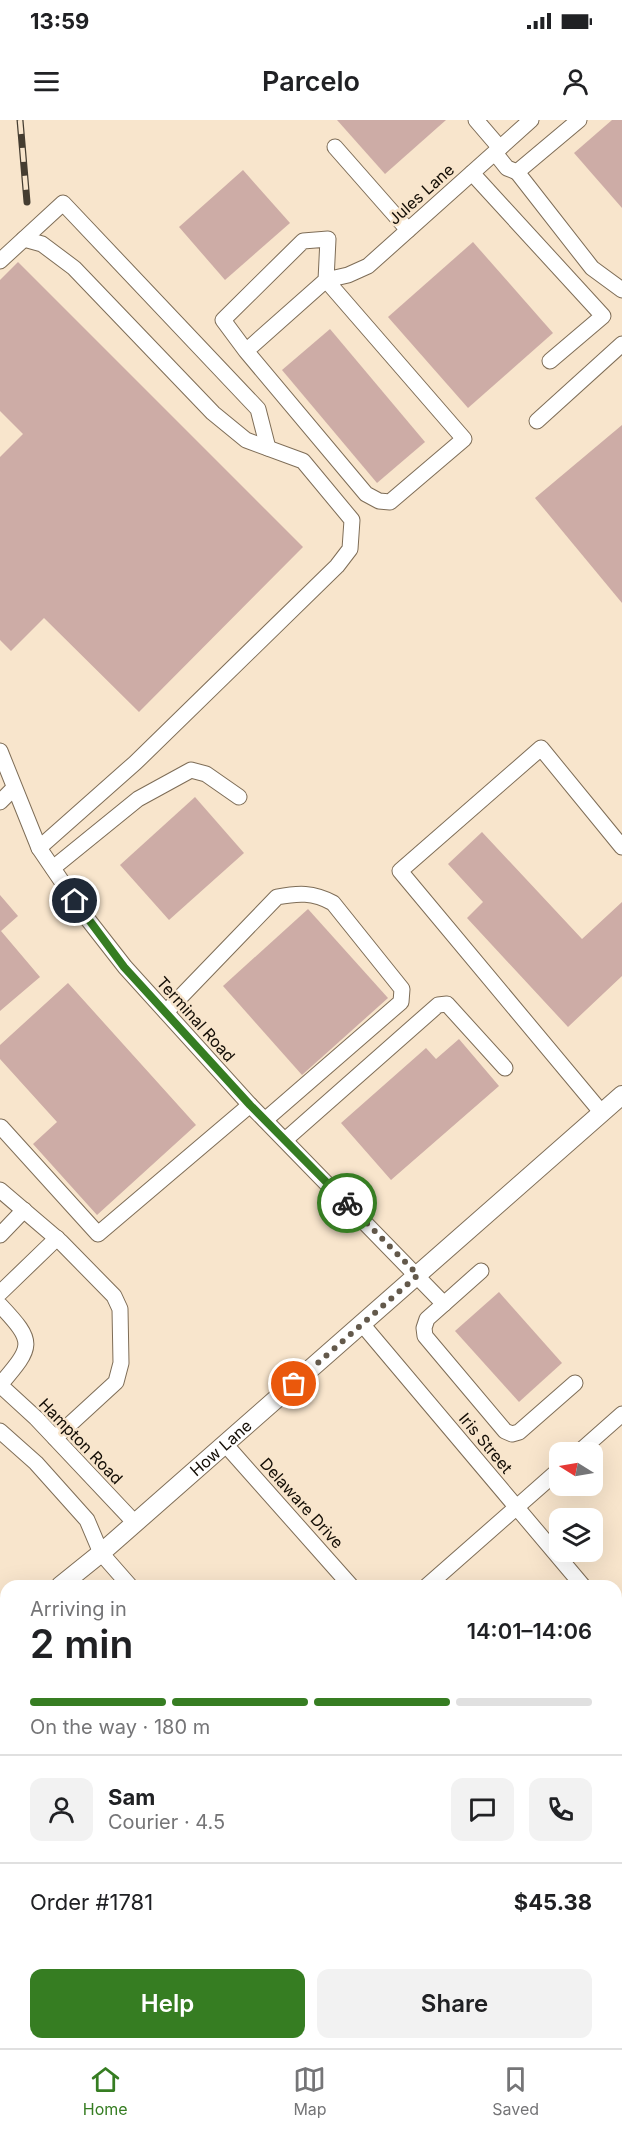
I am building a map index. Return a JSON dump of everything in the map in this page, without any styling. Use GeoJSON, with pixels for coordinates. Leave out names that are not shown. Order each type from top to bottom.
{"type":"FeatureCollection","features":[{"type":"Feature","properties":{"kind":"main road","name":"How Lane"},"geometry":{"type":"LineString","coordinates":[[67,1580],[622,1095]]}},
{"type":"Feature","properties":{"kind":"street"},"geometry":{"type":"LineString","coordinates":[[476,120],[507,168],[517,172],[592,268],[622,290]]}},
{"type":"Feature","properties":{"kind":"street","name":"Jules Lane"},"geometry":{"type":"LineString","coordinates":[[326,280],[348,275],[368,266],[531,120]]}},
{"type":"Feature","properties":{"kind":"street"},"geometry":{"type":"LineString","coordinates":[[517,172],[579,120]]}},
{"type":"Feature","properties":{"kind":"street"},"geometry":{"type":"LineString","coordinates":[[334,147],[408,230]]}},
{"type":"Feature","properties":{"kind":"street"},"geometry":{"type":"LineString","coordinates":[[472,173],[603,316],[550,361]]}},
{"type":"Feature","properties":{"kind":"street"},"geometry":{"type":"LineString","coordinates":[[0,261],[63,203],[258,409],[268,448]]}},
{"type":"Feature","properties":{"kind":"street"},"geometry":{"type":"LineString","coordinates":[[24,239],[42,244],[74,268],[213,413],[246,440],[303,461],[352,520],[351,549],[337,566],[135,763],[39,848]]}},
{"type":"Feature","properties":{"kind":"street"},"geometry":{"type":"LineString","coordinates":[[328,239],[326,280],[464,439],[390,502],[379,501],[366,494],[246,351],[223,320],[303,241],[328,239]]}},
{"type":"Feature","properties":{"kind":"street"},"geometry":{"type":"LineString","coordinates":[[246,351],[326,280]]}},
{"type":"Feature","properties":{"kind":"street"},"geometry":{"type":"LineString","coordinates":[[537,420],[622,344]]}},
{"type":"Feature","properties":{"kind":"street"},"geometry":{"type":"LineString","coordinates":[[602,1113],[400,871],[541,748],[622,847]]}},
{"type":"Feature","properties":{"kind":"street","name":"Terminal Road"},"geometry":{"type":"LineString","coordinates":[[0,751],[39,848],[86,917],[124,967],[250,1105],[444,1304]]}},
{"type":"Feature","properties":{"kind":"street"},"geometry":{"type":"LineString","coordinates":[[52,868],[138,799],[191,770],[206,774],[239,797]]}},
{"type":"Feature","properties":{"kind":"street"},"geometry":{"type":"LineString","coordinates":[[0,802],[14,788]]}},
{"type":"Feature","properties":{"kind":"street"},"geometry":{"type":"LineString","coordinates":[[166,1012],[277,897],[300,892],[320,895],[333,903],[402,989],[401,1002],[265,1120]]}},
{"type":"Feature","properties":{"kind":"street"},"geometry":{"type":"LineString","coordinates":[[285,1140],[438,1005],[447,1004],[505,1068]]}},
{"type":"Feature","properties":{"kind":"street"},"geometry":{"type":"LineString","coordinates":[[0,1127],[98,1234],[250,1105]]}},
{"type":"Feature","properties":{"kind":"street"},"geometry":{"type":"LineString","coordinates":[[0,1190],[57,1238],[114,1296],[120,1310],[122,1363],[116,1382],[55,1438]]}},
{"type":"Feature","properties":{"kind":"street"},"geometry":{"type":"LineString","coordinates":[[0,1235],[24,1210]]}},
{"type":"Feature","properties":{"kind":"street"},"geometry":{"type":"LineString","coordinates":[[0,1293],[57,1238]]}},
{"type":"Feature","properties":{"kind":"street"},"geometry":{"type":"LineString","coordinates":[[481,1270],[427,1319],[424,1328],[426,1336],[505,1431],[512,1434],[519,1432],[575,1383]]}},
{"type":"Feature","properties":{"kind":"street"},"geometry":{"type":"LineString","coordinates":[[0,1305],[23,1329],[27,1347],[22,1360],[0,1385]]}},
{"type":"Feature","properties":{"kind":"street","name":"Iris Street"},"geometry":{"type":"LineString","coordinates":[[362,1324],[578,1580]]}},
{"type":"Feature","properties":{"kind":"street","name":"Hampton Road"},"geometry":{"type":"LineString","coordinates":[[0,1385],[55,1438],[135,1523]]}},
{"type":"Feature","properties":{"kind":"street"},"geometry":{"type":"LineString","coordinates":[[590,1442],[622,1414]]}},
{"type":"Feature","properties":{"kind":"street"},"geometry":{"type":"LineString","coordinates":[[0,1431],[36,1463],[87,1520],[101,1553],[125,1580]]}},
{"type":"Feature","properties":{"kind":"street","name":"Delaware Drive"},"geometry":{"type":"LineString","coordinates":[[225,1444],[346,1580]]}},
{"type":"Feature","properties":{"kind":"street"},"geometry":{"type":"LineString","coordinates":[[434,1580],[549,1479]]}},
{"type":"Feature","properties":{"kind":"building"},"geometry":{"type":"Polygon","coordinates":[[[337,120],[446,120],[385,174],[337,120]]]}},
{"type":"Feature","properties":{"kind":"building"},"geometry":{"type":"Polygon","coordinates":[[[612,120],[622,120],[622,208],[574,153],[612,120]]]}},
{"type":"Feature","properties":{"kind":"building"},"geometry":{"type":"Polygon","coordinates":[[[243,170],[290,223],[225,280],[179,227],[243,170]]]}},
{"type":"Feature","properties":{"kind":"building"},"geometry":{"type":"Polygon","coordinates":[[[473,242],[553,333],[468,408],[388,317],[473,242]]]}},
{"type":"Feature","properties":{"kind":"building"},"geometry":{"type":"Polygon","coordinates":[[[18,262],[303,547],[139,712],[44,618],[11,651],[0,640],[0,457],[23,434],[0,411],[0,280],[18,262]]]}},
{"type":"Feature","properties":{"kind":"building"},"geometry":{"type":"Polygon","coordinates":[[[330,329],[425,442],[377,483],[282,370],[330,329]]]}},
{"type":"Feature","properties":{"kind":"building"},"geometry":{"type":"Polygon","coordinates":[[[622,425],[622,603],[535,498],[622,425]]]}},
{"type":"Feature","properties":{"kind":"building"},"geometry":{"type":"Polygon","coordinates":[[[195,797],[244,853],[169,920],[120,865],[195,797]]]}},
{"type":"Feature","properties":{"kind":"building"},"geometry":{"type":"Polygon","coordinates":[[[482,832],[582,939],[622,902],[622,976],[568,1027],[467,918],[483,902],[448,864],[482,832]]]}},
{"type":"Feature","properties":{"kind":"building"},"geometry":{"type":"Polygon","coordinates":[[[0,895],[18,916],[1,931],[40,977],[0,1011],[0,895]]]}},
{"type":"Feature","properties":{"kind":"building"},"geometry":{"type":"Polygon","coordinates":[[[308,909],[388,998],[302,1075],[223,986],[308,909]]]}},
{"type":"Feature","properties":{"kind":"building"},"geometry":{"type":"Polygon","coordinates":[[[68,983],[196,1125],[97,1215],[33,1144],[57,1122],[0,1059],[0,1045],[68,983]]]}},
{"type":"Feature","properties":{"kind":"building"},"geometry":{"type":"Polygon","coordinates":[[[459,1039],[499,1086],[391,1180],[341,1123],[426,1048],[436,1059],[459,1039]]]}},
{"type":"Feature","properties":{"kind":"building"},"geometry":{"type":"Polygon","coordinates":[[[499,1292],[562,1363],[519,1402],[455,1331],[499,1292]]]}},
{"type":"Feature","properties":{"kind":"railway"},"geometry":{"type":"LineString","coordinates":[[20,120],[27,202]]}},
{"type":"Feature","properties":{"kind":"way so far"},"geometry":{"type":"LineString","coordinates":[[294,1384],[418,1275],[347,1203]]}},
{"type":"Feature","properties":{"kind":"route"},"geometry":{"type":"LineString","coordinates":[[75,901],[124,967],[250,1105],[347,1203]]}}]}
